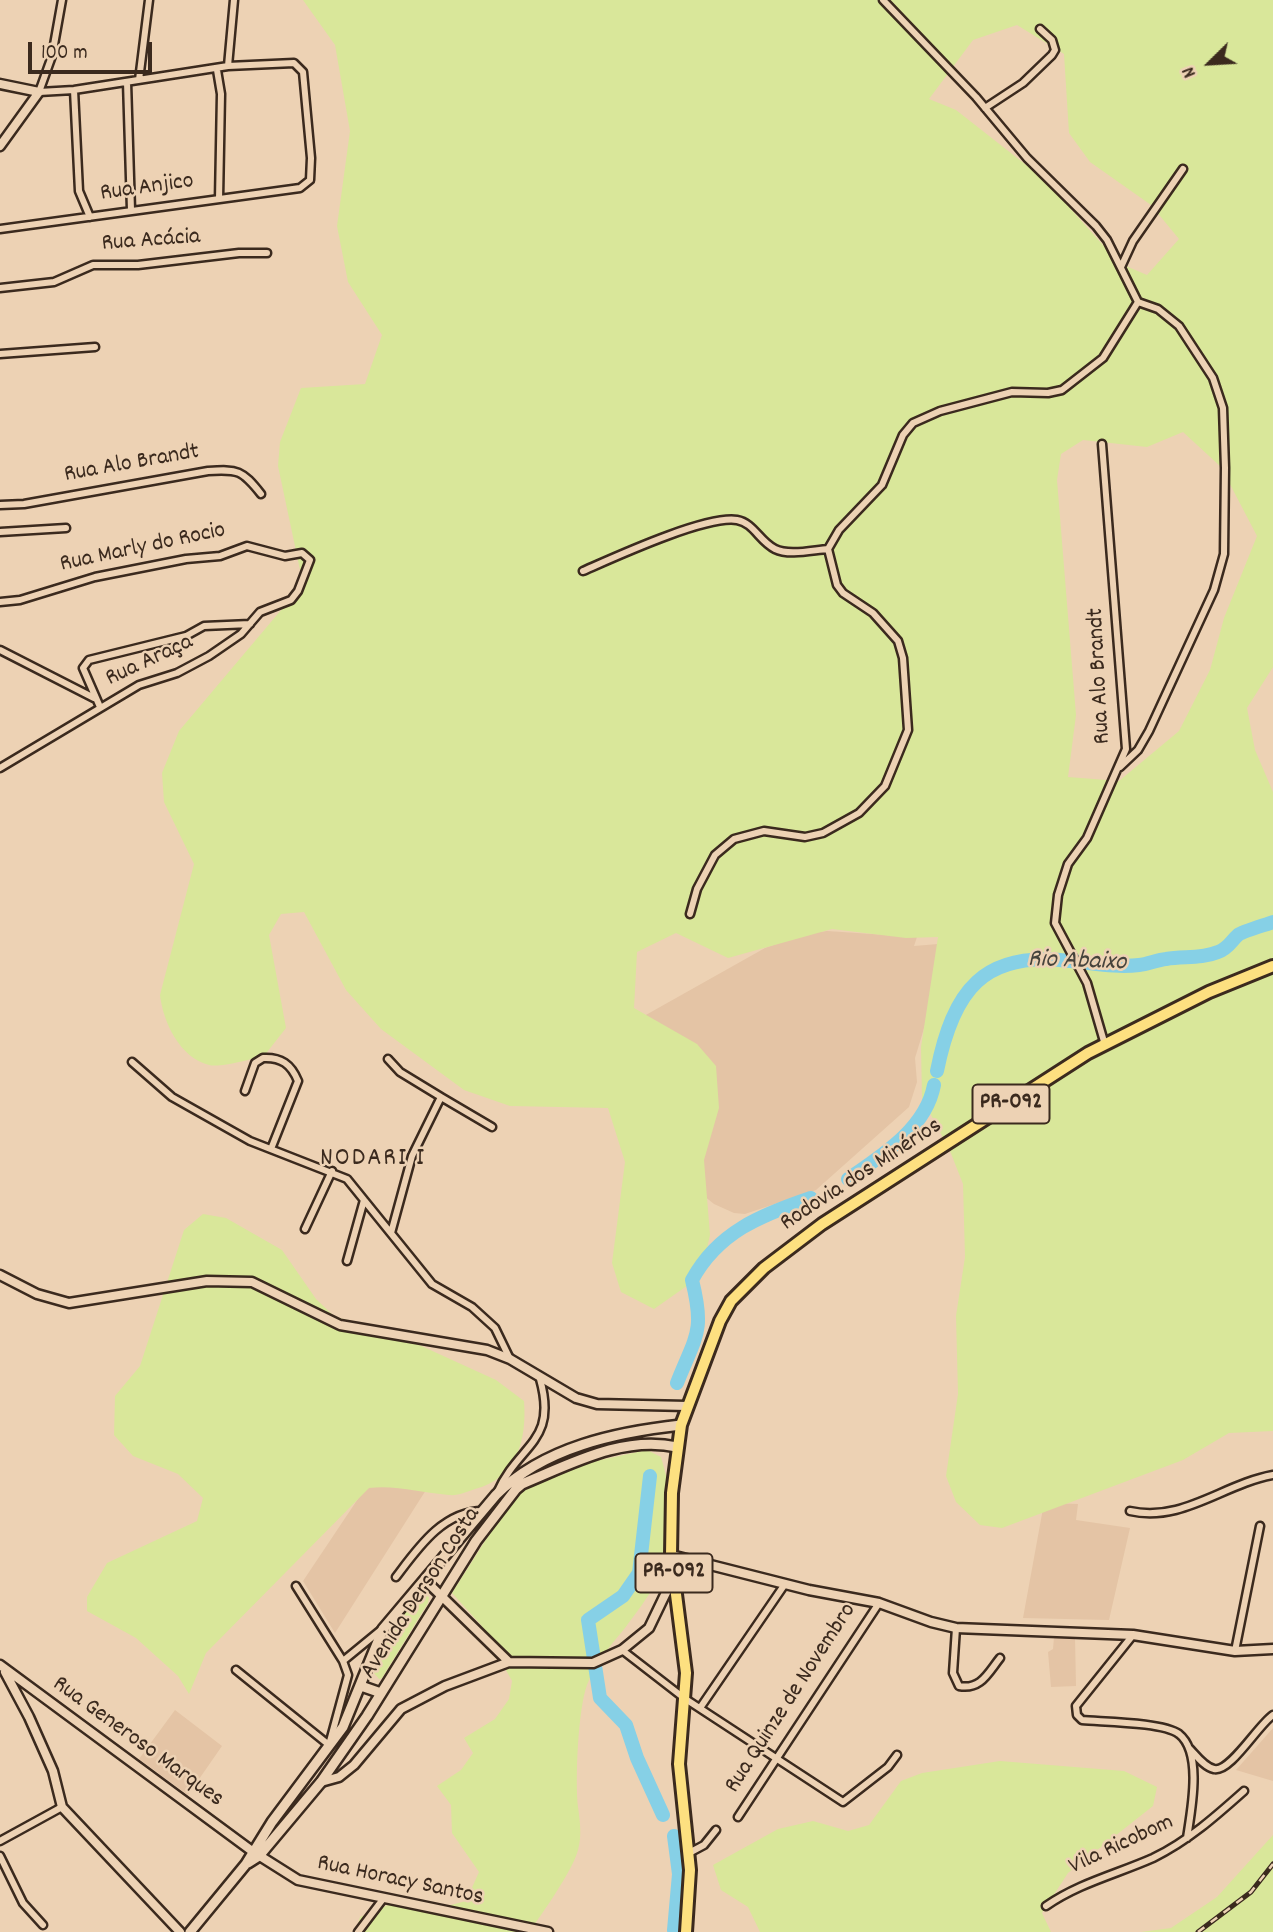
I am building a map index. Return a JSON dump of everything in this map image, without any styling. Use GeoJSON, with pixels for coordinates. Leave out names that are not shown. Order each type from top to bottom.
{"type":"FeatureCollection","features":[{"type":"Feature","properties":{"kind":"main road","name":"Rodovia dos Minérios"},"geometry":{"type":"LineString","coordinates":[[677,1447],[687,1406],[720,1321],[744,1285],[764,1268],[822,1224],[1105,1045],[1209,992],[1273,966]]}},
{"type":"Feature","properties":{"kind":"main road","name":"Avenida Derson Costa"},"geometry":{"type":"LineString","coordinates":[[255,1854],[343,1727],[383,1629],[496,1495],[516,1477],[597,1439],[630,1430],[681,1425]]}},
{"type":"Feature","properties":{"kind":"main road","name":"Avenida Derson Costa"},"geometry":{"type":"LineString","coordinates":[[255,1854],[321,1782],[491,1520],[522,1484],[619,1447],[663,1444],[677,1447]]}},
{"type":"Feature","properties":{"kind":"main road","name":"PR-092"},"geometry":{"type":"LineString","coordinates":[[677,1447],[671,1555],[686,1673],[679,1764],[686,1855],[690,1870],[686,1932]]}},
{"type":"Feature","properties":{"kind":"main road"},"geometry":{"type":"LineString","coordinates":[[361,1686],[381,1693]]}},
{"type":"Feature","properties":{"kind":"main road"},"geometry":{"type":"LineString","coordinates":[[190,1932],[255,1854]]}},
{"type":"Feature","properties":{"kind":"street"},"geometry":{"type":"LineString","coordinates":[[0,146],[38,92],[52,56],[62,0]]}},
{"type":"Feature","properties":{"kind":"street"},"geometry":{"type":"LineString","coordinates":[[139,80],[149,0]]}},
{"type":"Feature","properties":{"kind":"street"},"geometry":{"type":"LineString","coordinates":[[0,84],[38,92],[74,90],[216,70],[228,66],[234,0]]}},
{"type":"Feature","properties":{"kind":"street"},"geometry":{"type":"LineString","coordinates":[[883,0],[985,108],[1027,158],[1096,226],[1107,240],[1138,302],[1158,309],[1179,326],[1220,391],[1225,468],[1224,554],[1214,590],[1149,731],[1138,750],[1120,767]]}},
{"type":"Feature","properties":{"kind":"street"},"geometry":{"type":"LineString","coordinates":[[985,108],[1023,83],[1052,55],[1055,50],[1052,40],[1040,29]]}},
{"type":"Feature","properties":{"kind":"street","name":"Rua Anjico"},"geometry":{"type":"LineString","coordinates":[[0,229],[300,188],[310,180],[311,158],[303,72],[294,63],[228,66]]}},
{"type":"Feature","properties":{"kind":"street"},"geometry":{"type":"LineString","coordinates":[[216,70],[221,94],[219,199]]}},
{"type":"Feature","properties":{"kind":"street"},"geometry":{"type":"LineString","coordinates":[[127,82],[131,210]]}},
{"type":"Feature","properties":{"kind":"street"},"geometry":{"type":"LineString","coordinates":[[74,90],[79,191],[90,217]]}},
{"type":"Feature","properties":{"kind":"street"},"geometry":{"type":"LineString","coordinates":[[1121,267],[1133,241],[1183,169]]}},
{"type":"Feature","properties":{"kind":"street","name":"Rua Acácia"},"geometry":{"type":"LineString","coordinates":[[0,288],[54,282],[93,265],[138,265],[239,253],[267,253]]}},
{"type":"Feature","properties":{"kind":"street"},"geometry":{"type":"LineString","coordinates":[[690,914],[697,889],[715,855],[734,839],[764,831],[805,837],[823,833],[859,813],[885,786],[908,730],[903,658],[898,641],[873,613],[857,604],[837,585],[828,549],[839,530],[882,485],[903,435],[913,423],[940,411],[1012,392],[1048,393],[1062,390],[1103,358],[1138,302]]}},
{"type":"Feature","properties":{"kind":"street"},"geometry":{"type":"LineString","coordinates":[[0,354],[96,347]]}},
{"type":"Feature","properties":{"kind":"street","name":"Rua Alo Brandt"},"geometry":{"type":"LineString","coordinates":[[1102,444],[1126,749],[1087,838],[1068,864],[1058,895],[1055,923],[1087,983],[1105,1045]]}},
{"type":"Feature","properties":{"kind":"street","name":"Rua Alo Brandt"},"geometry":{"type":"LineString","coordinates":[[0,505],[24,504],[208,471],[235,469],[261,494]]}},
{"type":"Feature","properties":{"kind":"street"},"geometry":{"type":"LineString","coordinates":[[583,571],[705,524],[732,520],[749,524],[761,539],[779,551],[828,549]]}},
{"type":"Feature","properties":{"kind":"street"},"geometry":{"type":"LineString","coordinates":[[0,532],[66,528]]}},
{"type":"Feature","properties":{"kind":"street","name":"Rua Marly do Rocio"},"geometry":{"type":"LineString","coordinates":[[0,602],[20,600],[95,577],[186,559],[219,556],[247,546],[277,555],[293,555]]}},
{"type":"Feature","properties":{"kind":"street","name":"Rua Araça"},"geometry":{"type":"LineString","coordinates":[[0,768],[100,707],[151,680],[193,667],[241,634],[260,612],[286,604],[298,591],[310,560],[302,553],[293,555]]}},
{"type":"Feature","properties":{"kind":"street"},"geometry":{"type":"LineString","coordinates":[[100,707],[83,668],[89,660],[134,650],[159,640],[186,636],[204,626],[250,624]]}},
{"type":"Feature","properties":{"kind":"street"},"geometry":{"type":"LineString","coordinates":[[0,650],[94,698]]}},
{"type":"Feature","properties":{"kind":"street"},"geometry":{"type":"LineString","coordinates":[[245,1091],[255,1063],[262,1058],[285,1062],[293,1069],[298,1081],[271,1149]]}},
{"type":"Feature","properties":{"kind":"street"},"geometry":{"type":"LineString","coordinates":[[388,1059],[400,1072],[492,1127]]}},
{"type":"Feature","properties":{"kind":"street"},"geometry":{"type":"LineString","coordinates":[[132,1062],[172,1097],[250,1141],[347,1179],[432,1284],[472,1307],[495,1328],[510,1359]]}},
{"type":"Feature","properties":{"kind":"street"},"geometry":{"type":"LineString","coordinates":[[391,1233],[412,1156],[441,1097]]}},
{"type":"Feature","properties":{"kind":"street"},"geometry":{"type":"LineString","coordinates":[[305,1228],[332,1171]]}},
{"type":"Feature","properties":{"kind":"street"},"geometry":{"type":"LineString","coordinates":[[347,1261],[364,1200]]}},
{"type":"Feature","properties":{"kind":"street"},"geometry":{"type":"LineString","coordinates":[[0,1275],[37,1294],[69,1303],[207,1281],[252,1282],[341,1325],[487,1350],[510,1359],[576,1398],[597,1404],[687,1406]]}},
{"type":"Feature","properties":{"kind":"street"},"geometry":{"type":"LineString","coordinates":[[496,1495],[506,1473],[542,1430],[547,1405],[540,1379]]}},
{"type":"Feature","properties":{"kind":"street"},"geometry":{"type":"LineString","coordinates":[[1130,1511],[1144,1514],[1173,1513],[1231,1487],[1273,1475]]}},
{"type":"Feature","properties":{"kind":"street"},"geometry":{"type":"LineString","coordinates":[[396,1577],[426,1538],[470,1511],[483,1511]]}},
{"type":"Feature","properties":{"kind":"street"},"geometry":{"type":"LineString","coordinates":[[1235,1651],[1260,1527]]}},
{"type":"Feature","properties":{"kind":"street"},"geometry":{"type":"LineString","coordinates":[[671,1555],[785,1584],[879,1603],[956,1628],[1133,1635],[1235,1651],[1273,1649]]}},
{"type":"Feature","properties":{"kind":"street"},"geometry":{"type":"LineString","coordinates":[[321,1782],[346,1772],[401,1709],[445,1686],[509,1662],[593,1663],[622,1650],[649,1628],[674,1575]]}},
{"type":"Feature","properties":{"kind":"street"},"geometry":{"type":"LineString","coordinates":[[425,1580],[509,1662]]}},
{"type":"Feature","properties":{"kind":"street"},"geometry":{"type":"LineString","coordinates":[[700,1708],[785,1584]]}},
{"type":"Feature","properties":{"kind":"street"},"geometry":{"type":"LineString","coordinates":[[236,1670],[329,1745],[348,1675],[343,1661],[296,1586]]}},
{"type":"Feature","properties":{"kind":"street","name":"Rua Quinze de Novembro"},"geometry":{"type":"LineString","coordinates":[[738,1817],[775,1757],[879,1603]]}},
{"type":"Feature","properties":{"kind":"street"},"geometry":{"type":"LineString","coordinates":[[956,1628],[953,1673],[959,1686],[969,1688],[980,1684],[1000,1658]]}},
{"type":"Feature","properties":{"kind":"street"},"geometry":{"type":"LineString","coordinates":[[343,1661],[383,1629]]}},
{"type":"Feature","properties":{"kind":"street"},"geometry":{"type":"LineString","coordinates":[[1133,1635],[1076,1706],[1077,1715],[1082,1720],[1175,1731],[1210,1768],[1225,1767],[1259,1725],[1273,1715]]}},
{"type":"Feature","properties":{"kind":"street"},"geometry":{"type":"LineString","coordinates":[[622,1650],[684,1698],[843,1802],[888,1767],[897,1755]]}},
{"type":"Feature","properties":{"kind":"street"},"geometry":{"type":"LineString","coordinates":[[1,1666],[29,1717],[53,1771],[62,1807],[180,1932]]}},
{"type":"Feature","properties":{"kind":"street","name":"Rua Generoso Marques"},"geometry":{"type":"LineString","coordinates":[[1,1666],[255,1854]]}},
{"type":"Feature","properties":{"kind":"street"},"geometry":{"type":"LineString","coordinates":[[1187,1838],[1194,1782],[1189,1748]]}},
{"type":"Feature","properties":{"kind":"street","name":"Vila Ricobom"},"geometry":{"type":"LineString","coordinates":[[1046,1906],[1064,1894],[1154,1857],[1187,1838],[1202,1829],[1244,1791]]}},
{"type":"Feature","properties":{"kind":"street"},"geometry":{"type":"LineString","coordinates":[[0,1841],[62,1807]]}},
{"type":"Feature","properties":{"kind":"street"},"geometry":{"type":"LineString","coordinates":[[686,1855],[704,1845],[716,1830]]}},
{"type":"Feature","properties":{"kind":"street","name":"Rua Horacy Santos"},"geometry":{"type":"LineString","coordinates":[[255,1854],[298,1880],[548,1932]]}},
{"type":"Feature","properties":{"kind":"street"},"geometry":{"type":"LineString","coordinates":[[0,1856],[23,1903],[43,1925]]}},
{"type":"Feature","properties":{"kind":"street"},"geometry":{"type":"LineString","coordinates":[[358,1932],[383,1899]]}},
{"type":"Feature","properties":{"kind":"shaded area"},"geometry":{"type":"Polygon","coordinates":[[[827,931],[917,937],[914,946],[950,943],[915,1058],[917,1082],[909,1107],[816,1190],[745,1214],[734,1213],[714,1204],[693,1187],[644,1016],[765,948],[804,934],[827,931]]]}},
{"type":"Feature","properties":{"kind":"shaded area"},"geometry":{"type":"Polygon","coordinates":[[[392,1448],[433,1479],[335,1633],[303,1581],[392,1448]]]}},
{"type":"Feature","properties":{"kind":"shaded area"},"geometry":{"type":"Polygon","coordinates":[[[1044,1503],[1078,1504],[1076,1520],[1130,1528],[1109,1620],[1023,1618],[1044,1503]]]}},
{"type":"Feature","properties":{"kind":"shaded area"},"geometry":{"type":"Polygon","coordinates":[[[1054,1637],[1075,1637],[1076,1686],[1051,1687],[1048,1652],[1053,1649],[1054,1637]]]}},
{"type":"Feature","properties":{"kind":"shaded area"},"geometry":{"type":"Polygon","coordinates":[[[175,1710],[222,1746],[188,1795],[139,1759],[175,1710]]]}},
{"type":"Feature","properties":{"kind":"shaded area"},"geometry":{"type":"Polygon","coordinates":[[[1273,1728],[1273,1781],[1236,1770],[1273,1728]]]}},
{"type":"Feature","properties":{"kind":"green space"},"geometry":{"type":"Polygon","coordinates":[[[303,0],[1273,0],[1273,667],[1247,708],[1255,750],[1273,792],[1273,1431],[1229,1433],[1183,1460],[1002,1528],[980,1525],[956,1502],[946,1476],[958,1394],[956,1316],[965,1257],[963,1184],[950,1151],[922,1098],[921,1047],[938,937],[906,938],[832,929],[728,958],[676,933],[637,952],[634,1008],[697,1044],[716,1066],[719,1108],[704,1160],[710,1235],[701,1276],[654,1309],[621,1292],[612,1263],[625,1162],[608,1108],[510,1106],[464,1090],[381,1029],[346,990],[304,912],[281,914],[269,935],[286,1028],[264,1056],[209,1065],[190,1055],[175,1037],[165,1016],[160,995],[194,864],[164,802],[162,773],[179,731],[303,584],[278,466],[280,442],[301,388],[365,384],[382,335],[348,282],[337,226],[350,131],[335,45],[303,0]],[[1017,25],[973,40],[929,99],[956,110],[1044,179],[1119,263],[1147,275],[1179,239],[1151,205],[1090,162],[1069,133],[1064,54],[1017,25]],[[1183,432],[1147,447],[1083,440],[1061,454],[1057,480],[1076,715],[1068,777],[1119,781],[1179,731],[1210,670],[1224,618],[1257,536],[1221,467],[1183,432]]]}},
{"type":"Feature","properties":{"kind":"green space"},"geometry":{"type":"Polygon","coordinates":[[[203,1214],[226,1218],[282,1250],[316,1299],[335,1317],[382,1328],[496,1380],[524,1401],[524,1430],[510,1467],[489,1484],[452,1495],[399,1488],[369,1488],[206,1653],[189,1694],[178,1676],[136,1638],[87,1611],[87,1597],[107,1563],[197,1521],[203,1498],[178,1474],[133,1456],[114,1435],[115,1396],[140,1366],[184,1230],[203,1214]]]}},
{"type":"Feature","properties":{"kind":"green space"},"geometry":{"type":"Polygon","coordinates":[[[647,1450],[661,1457],[668,1484],[672,1507],[670,1547],[655,1585],[608,1648],[587,1685],[581,1711],[577,1763],[580,1839],[575,1859],[564,1880],[529,1932],[356,1932],[360,1917],[395,1902],[424,1912],[466,1901],[479,1872],[452,1833],[451,1805],[437,1786],[461,1770],[473,1753],[464,1738],[495,1719],[509,1699],[512,1681],[481,1625],[452,1593],[516,1492],[591,1462],[647,1450]]]}},
{"type":"Feature","properties":{"kind":"green space"},"geometry":{"type":"Polygon","coordinates":[[[423,1595],[429,1597],[428,1603],[379,1679],[374,1673],[390,1628],[423,1595]]]}},
{"type":"Feature","properties":{"kind":"green space"},"geometry":{"type":"Polygon","coordinates":[[[1000,1761],[1124,1771],[1157,1787],[1153,1806],[1068,1873],[1042,1913],[1051,1932],[760,1932],[748,1907],[721,1890],[713,1865],[778,1829],[813,1821],[848,1831],[869,1825],[901,1781],[922,1773],[1000,1761]]]}},
{"type":"Feature","properties":{"kind":"green space"},"geometry":{"type":"Polygon","coordinates":[[[1273,1835],[1273,1932],[1141,1932],[1171,1928],[1217,1897],[1273,1835]]]}},
{"type":"Feature","properties":{"kind":"waterway","name":"Rio Abaixo"},"geometry":{"type":"LineString","coordinates":[[937,1071],[952,1019],[963,998],[977,982],[994,970],[1015,962],[1040,959],[1130,966],[1166,959],[1205,956],[1225,948],[1241,933],[1273,922]]}},
{"type":"Feature","properties":{"kind":"waterway","name":"Rio Abaixo"},"geometry":{"type":"LineString","coordinates":[[848,1179],[888,1150],[913,1127],[922,1114],[934,1085]]}},
{"type":"Feature","properties":{"kind":"waterway","name":"Rio Abaixo"},"geometry":{"type":"LineString","coordinates":[[677,1383],[694,1343],[698,1311],[692,1280],[703,1263],[715,1249],[742,1227],[811,1198]]}},
{"type":"Feature","properties":{"kind":"waterway","name":"Rio Abaixo"},"geometry":{"type":"LineString","coordinates":[[650,1476],[639,1573],[623,1596],[588,1620],[600,1698],[626,1725],[637,1758],[663,1815]]}},
{"type":"Feature","properties":{"kind":"waterway","name":"Rio Abaixo"},"geometry":{"type":"LineString","coordinates":[[674,1836],[679,1874],[674,1930]]}},
{"type":"Feature","properties":{"kind":"railway"},"geometry":{"type":"LineString","coordinates":[[1198,1932],[1251,1892],[1273,1864]]}},
{"type":"Feature","properties":{"kind":"district","name":"NODARI I"},"geometry":{"type":"Point","coordinates":[373,1160]}}]}
